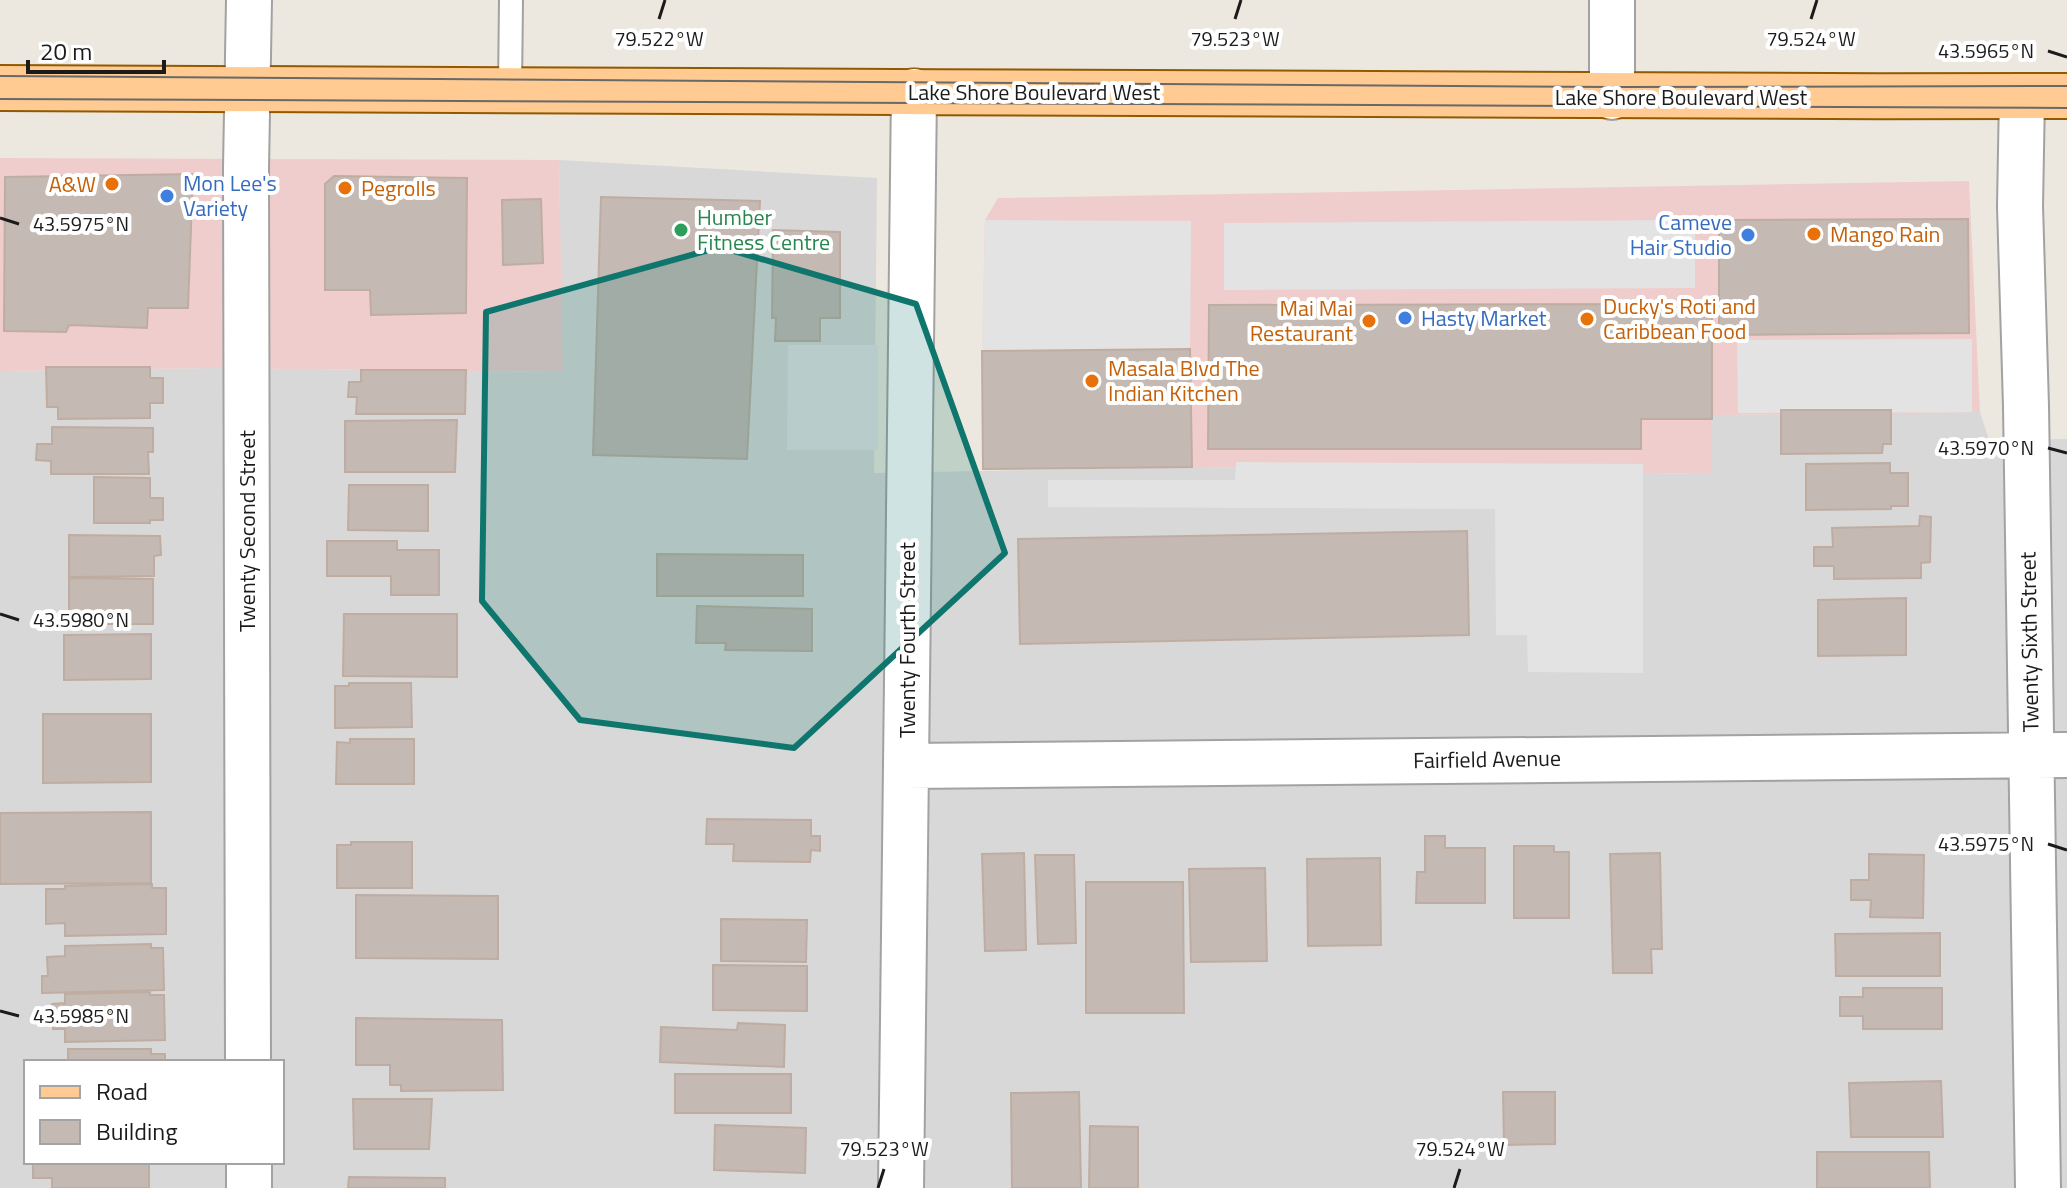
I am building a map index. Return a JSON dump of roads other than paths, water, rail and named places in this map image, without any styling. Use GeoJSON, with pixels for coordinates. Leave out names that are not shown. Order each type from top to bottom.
{"type":"FeatureCollection","features":[{"type":"Feature","properties":{"kind":"main road","name":"Lake Shore Boulevard West"},"geometry":{"type":"LineString","coordinates":[[0,88],[510,88],[1612,97],[2067,96]]}},
{"type":"Feature","properties":{"kind":"street","name":"Twenty Second Street"},"geometry":{"type":"LineString","coordinates":[[248,1060],[249,0]]}},
{"type":"Feature","properties":{"kind":"street"},"geometry":{"type":"LineString","coordinates":[[1612,0],[1612,97]]}},
{"type":"Feature","properties":{"kind":"street","name":"Twenty Fourth Street"},"geometry":{"type":"LineString","coordinates":[[901,1188],[914,91]]}},
{"type":"Feature","properties":{"kind":"street","name":"Twenty Sixth Street"},"geometry":{"type":"LineString","coordinates":[[2022,96],[2020,206],[2026,406],[2049,755],[2038,1188]]}},
{"type":"Feature","properties":{"kind":"street","name":"Fairfield Avenue"},"geometry":{"type":"LineString","coordinates":[[906,766],[2049,755]]}},
{"type":"Feature","properties":{"kind":"street"},"geometry":{"type":"LineString","coordinates":[[249,1164],[249,1188]]}},
{"type":"Feature","properties":{"kind":"lane"},"geometry":{"type":"LineString","coordinates":[[510,88],[511,0]]}},
{"type":"Feature","properties":{"kind":"tram line"},"geometry":{"type":"LineString","coordinates":[[0,76],[1612,87],[2067,86]]}},
{"type":"Feature","properties":{"kind":"tram line"},"geometry":{"type":"LineString","coordinates":[[0,99],[2067,108]]}},
{"type":"Feature","properties":{"kind":"place","name":"A&W"},"geometry":{"type":"Point","coordinates":[112,184]}},
{"type":"Feature","properties":{"kind":"place","name":"Pegrolls"},"geometry":{"type":"Point","coordinates":[345,188]}},
{"type":"Feature","properties":{"kind":"place","name":"Mon Lee's Variety"},"geometry":{"type":"Point","coordinates":[167,196]}},
{"type":"Feature","properties":{"kind":"place","name":"Humber Fitness Centre"},"geometry":{"type":"Point","coordinates":[681,230]}},
{"type":"Feature","properties":{"kind":"place","name":"Mango Rain"},"geometry":{"type":"Point","coordinates":[1814,234]}},
{"type":"Feature","properties":{"kind":"place","name":"Cameve Hair Studio"},"geometry":{"type":"Point","coordinates":[1748,235]}},
{"type":"Feature","properties":{"kind":"place","name":"Hasty Market"},"geometry":{"type":"Point","coordinates":[1405,318]}},
{"type":"Feature","properties":{"kind":"place","name":"Ducky's Roti and Caribbean Food"},"geometry":{"type":"Point","coordinates":[1587,319]}},
{"type":"Feature","properties":{"kind":"place","name":"Mai Mai Restaurant"},"geometry":{"type":"Point","coordinates":[1369,321]}},
{"type":"Feature","properties":{"kind":"place","name":"Masala Blvd The Indian Kitchen"},"geometry":{"type":"Point","coordinates":[1092,381]}}]}
